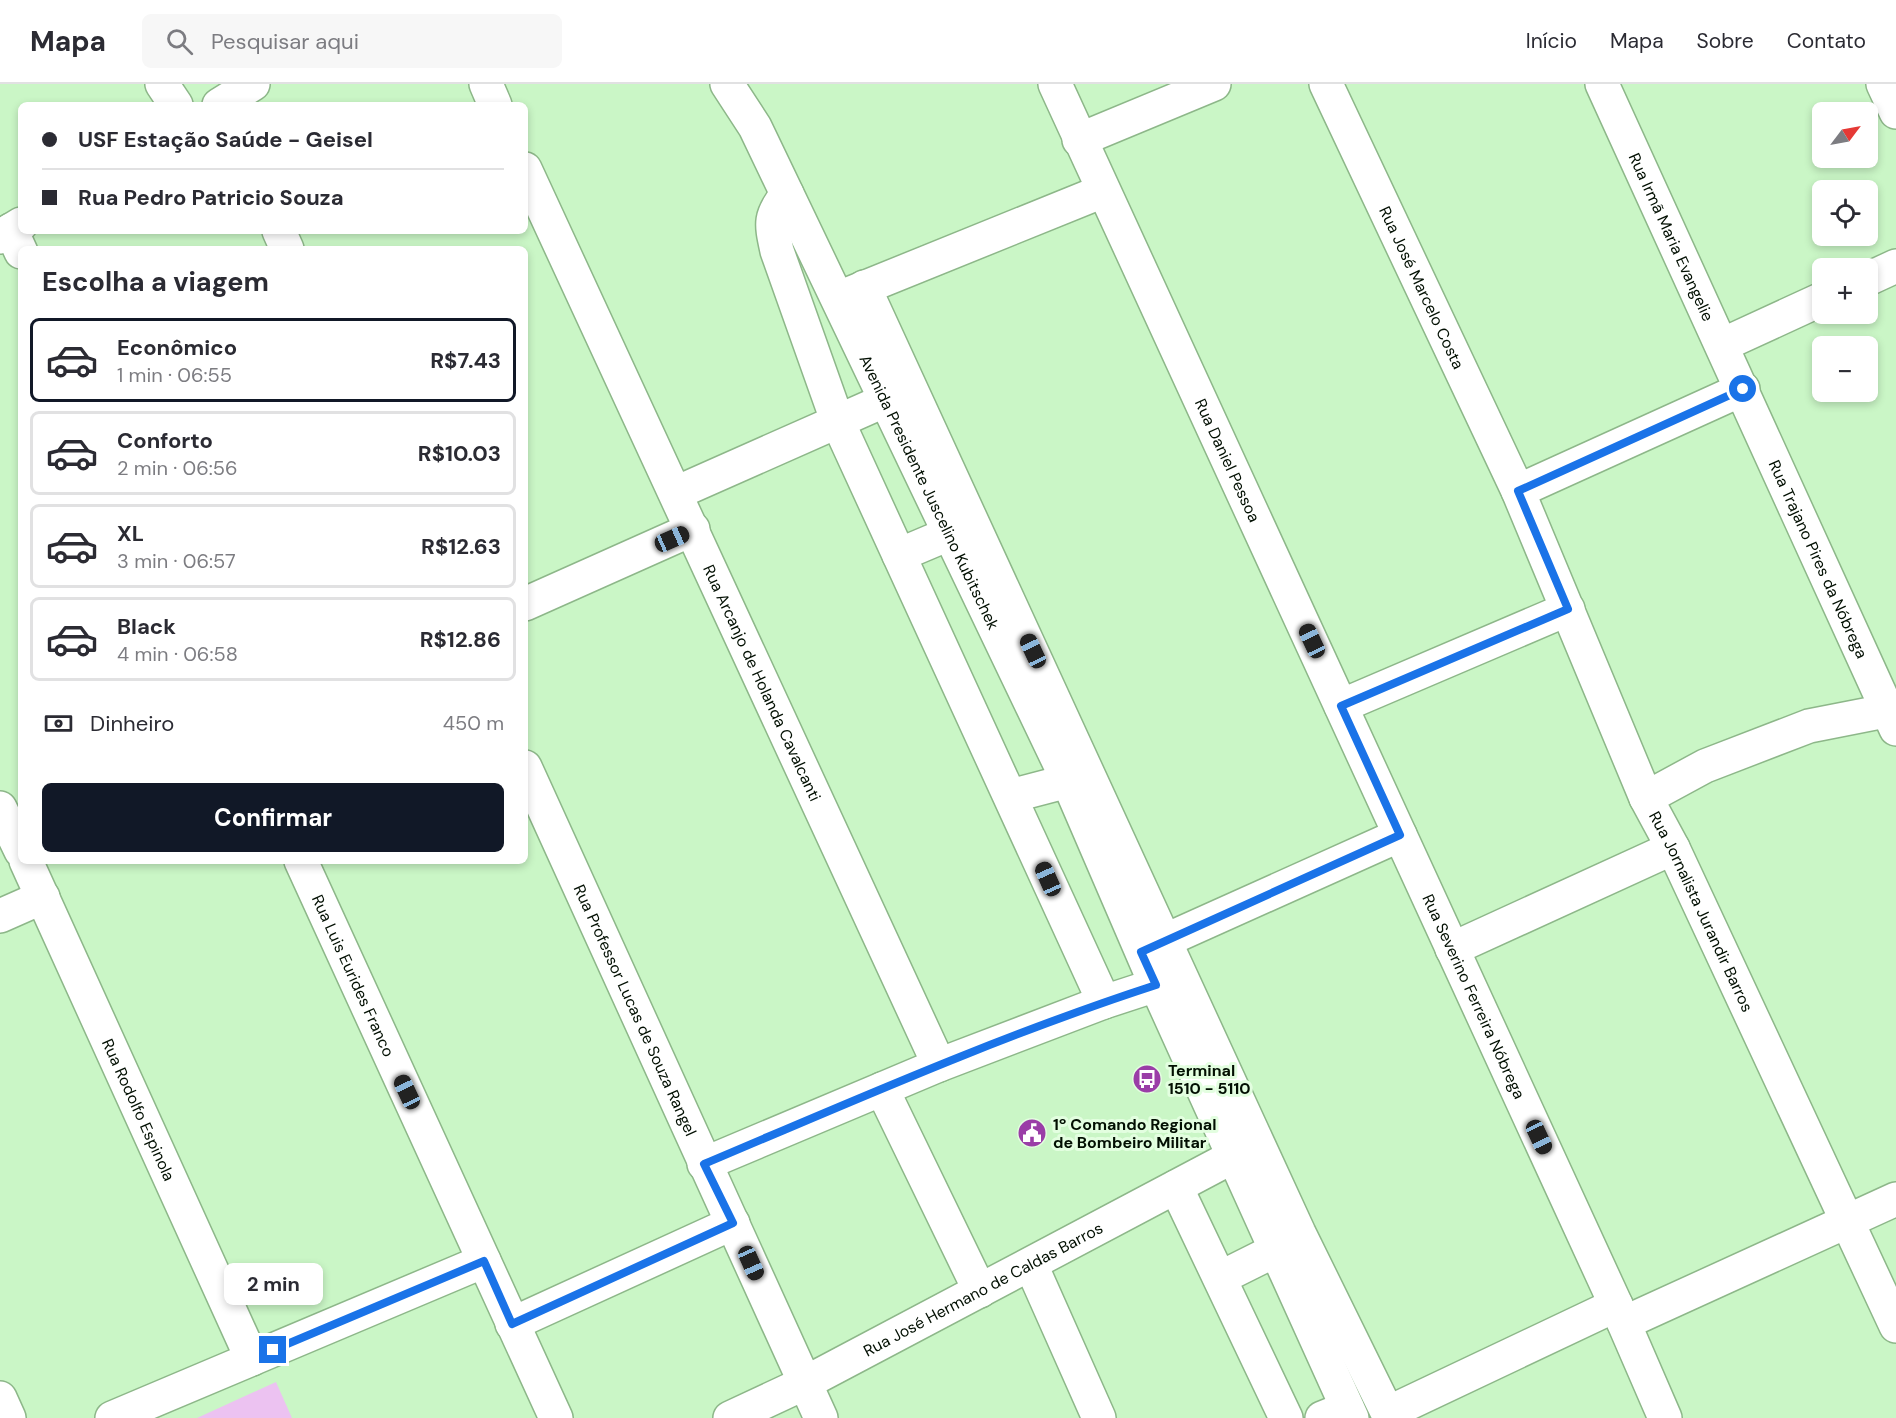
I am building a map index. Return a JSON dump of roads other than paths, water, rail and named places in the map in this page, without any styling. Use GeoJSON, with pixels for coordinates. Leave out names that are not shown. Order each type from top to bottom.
{"type":"FeatureCollection","features":[{"type":"Feature","properties":{"kind":"street"},"geometry":{"type":"LineString","coordinates":[[162,84],[174,102]]}},
{"type":"Feature","properties":{"kind":"street"},"geometry":{"type":"LineString","coordinates":[[225,102],[254,84]]}},
{"type":"Feature","properties":{"kind":"street"},"geometry":{"type":"LineString","coordinates":[[486,84],[494,102]]}},
{"type":"Feature","properties":{"kind":"street","name":"Avenida Presidente Juscelino Kubitschek"},"geometry":{"type":"LineString","coordinates":[[727,84],[755,127],[787,194],[851,293],[886,400],[951,533],[1052,721],[1068,781],[1153,946],[1156,985],[1234,1156],[1287,1241],[1340,1415]]}},
{"type":"Feature","properties":{"kind":"street","name":"Avenida Presidente Juscelino Kubitschek"},"geometry":{"type":"LineString","coordinates":[[746,84],[755,127]]}},
{"type":"Feature","properties":{"kind":"street","name":"Rua Daniel Pessoa"},"geometry":{"type":"LineString","coordinates":[[1055,84],[1400,835]]}},
{"type":"Feature","properties":{"kind":"street"},"geometry":{"type":"LineString","coordinates":[[1079,140],[1214,84]]}},
{"type":"Feature","properties":{"kind":"street","name":"Rua José Marcelo Costa"},"geometry":{"type":"LineString","coordinates":[[1326,84],[1518,491]]}},
{"type":"Feature","properties":{"kind":"street","name":"Rua Irmã Maria Evangelie"},"geometry":{"type":"LineString","coordinates":[[1602,84],[1743,389]]}},
{"type":"Feature","properties":{"kind":"street"},"geometry":{"type":"LineString","coordinates":[[1883,84],[1896,112]]}},
{"type":"Feature","properties":{"kind":"street","name":"Rua Arcanjo de Holanda Cavalcanti"},"geometry":{"type":"LineString","coordinates":[[528,175],[939,1065]]}},
{"type":"Feature","properties":{"kind":"street"},"geometry":{"type":"LineString","coordinates":[[1103,191],[851,293],[1052,721],[1287,1241],[1389,1415],[1620,1314],[1896,1199]]}},
{"type":"Feature","properties":{"kind":"street"},"geometry":{"type":"LineString","coordinates":[[787,194],[774,210],[773,229],[777,251],[837,420],[1104,1002]]}},
{"type":"Feature","properties":{"kind":"street"},"geometry":{"type":"LineString","coordinates":[[1878,274],[1896,266]]}},
{"type":"Feature","properties":{"kind":"street"},"geometry":{"type":"LineString","coordinates":[[1722,345],[1812,304]]}},
{"type":"Feature","properties":{"kind":"street"},"geometry":{"type":"LineString","coordinates":[[1518,491],[1743,389]]}},
{"type":"Feature","properties":{"kind":"street","name":"Rua Trajano Pires da Nóbrega"},"geometry":{"type":"LineString","coordinates":[[1743,389],[1893,716]]}},
{"type":"Feature","properties":{"kind":"street"},"geometry":{"type":"LineString","coordinates":[[676,493],[886,400]]}},
{"type":"Feature","properties":{"kind":"street","name":"Rua Jornalista Jurandir Barros"},"geometry":{"type":"LineString","coordinates":[[1518,491],[1646,798],[1673,848],[1896,1326]]}},
{"type":"Feature","properties":{"kind":"street"},"geometry":{"type":"LineString","coordinates":[[528,603],[693,529]]}},
{"type":"Feature","properties":{"kind":"street"},"geometry":{"type":"LineString","coordinates":[[899,555],[951,533]]}},
{"type":"Feature","properties":{"kind":"street"},"geometry":{"type":"LineString","coordinates":[[1341,706],[1568,609]]}},
{"type":"Feature","properties":{"kind":"street"},"geometry":{"type":"LineString","coordinates":[[1646,798],[1705,766],[1809,726],[1893,716]]}},
{"type":"Feature","properties":{"kind":"street","name":"Rua Professor Lucas de Souza Rangel"},"geometry":{"type":"LineString","coordinates":[[528,774],[821,1418]]}},
{"type":"Feature","properties":{"kind":"street"},"geometry":{"type":"LineString","coordinates":[[1011,796],[1068,781]]}},
{"type":"Feature","properties":{"kind":"street","name":"Rua Rodolfo Espinola"},"geometry":{"type":"LineString","coordinates":[[0,808],[18,840]]}},
{"type":"Feature","properties":{"kind":"street"},"geometry":{"type":"LineString","coordinates":[[1153,946],[1400,835]]}},
{"type":"Feature","properties":{"kind":"street","name":"Rua Severino Ferreira Nóbrega"},"geometry":{"type":"LineString","coordinates":[[1400,835],[1620,1314],[1665,1418]]}},
{"type":"Feature","properties":{"kind":"street"},"geometry":{"type":"LineString","coordinates":[[1452,949],[1673,848]]}},
{"type":"Feature","properties":{"kind":"street","name":"Rua Rodolfo Espinola"},"geometry":{"type":"LineString","coordinates":[[31,864],[43,897],[252,1359]]}},
{"type":"Feature","properties":{"kind":"street","name":"Rua Luis Eurides Franco"},"geometry":{"type":"LineString","coordinates":[[302,864],[556,1418]]}},
{"type":"Feature","properties":{"kind":"street"},"geometry":{"type":"LineString","coordinates":[[0,916],[43,897]]}},
{"type":"Feature","properties":{"kind":"street"},"geometry":{"type":"LineString","coordinates":[[704,1164],[939,1065],[1104,1002],[1156,985]]}},
{"type":"Feature","properties":{"kind":"street"},"geometry":{"type":"LineString","coordinates":[[882,1089],[980,1291]]}},
{"type":"Feature","properties":{"kind":"street","name":"Rua José Hermano de Caldas Barros"},"geometry":{"type":"LineString","coordinates":[[730,1418],[805,1383],[1234,1156]]}},
{"type":"Feature","properties":{"kind":"street"},"geometry":{"type":"LineString","coordinates":[[1176,1187],[1286,1418]]}},
{"type":"Feature","properties":{"kind":"street"},"geometry":{"type":"LineString","coordinates":[[512,1324],[733,1223]]}},
{"type":"Feature","properties":{"kind":"street"},"geometry":{"type":"LineString","coordinates":[[1220,1278],[1287,1241]]}},
{"type":"Feature","properties":{"kind":"street"},"geometry":{"type":"LineString","coordinates":[[112,1418],[484,1261]]}},
{"type":"Feature","properties":{"kind":"street"},"geometry":{"type":"LineString","coordinates":[[1031,1265],[1099,1418]]}},
{"type":"Feature","properties":{"kind":"street"},"geometry":{"type":"LineString","coordinates":[[0,1398],[9,1418]]}},
{"type":"Feature","properties":{"kind":"place","name":"Terminal 1510 - 5110"},"geometry":{"type":"Point","coordinates":[1147,1079]}},
{"type":"Feature","properties":{"kind":"place","name":"1º Comando Regional de Bombeiro Militar"},"geometry":{"type":"Point","coordinates":[1032,1133]}}]}
